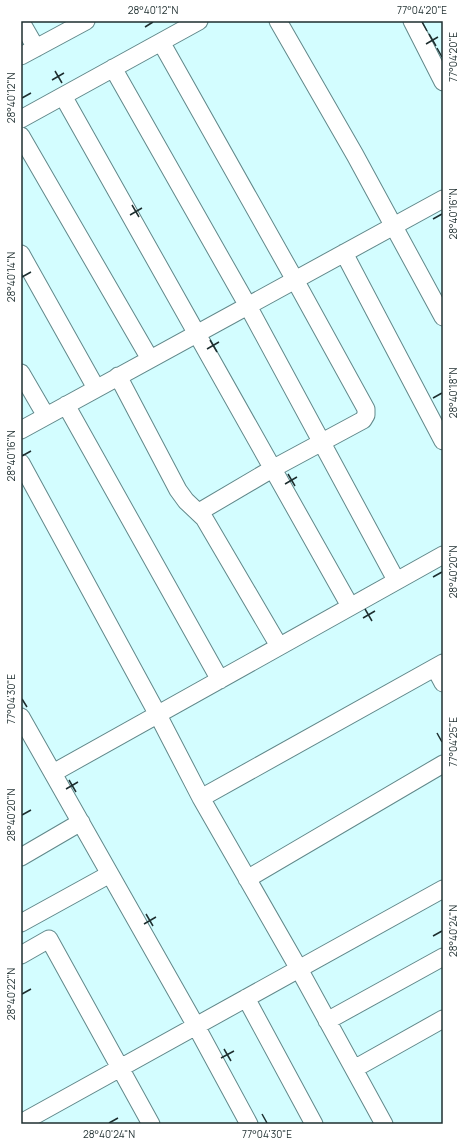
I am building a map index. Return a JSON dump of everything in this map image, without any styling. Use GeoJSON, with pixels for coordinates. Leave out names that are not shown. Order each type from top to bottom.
{"type":"FeatureCollection","features":[{"type":"Feature","properties":{"kind":"street"},"geometry":{"type":"LineString","coordinates":[[21,56],[85,21]]}},
{"type":"Feature","properties":{"kind":"street"},"geometry":{"type":"LineString","coordinates":[[21,119],[200,21]]}},
{"type":"Feature","properties":{"kind":"street"},"geometry":{"type":"LineString","coordinates":[[278,21],[355,155],[443,317]]}},
{"type":"Feature","properties":{"kind":"street"},"geometry":{"type":"LineString","coordinates":[[412,21],[443,82]]}},
{"type":"Feature","properties":{"kind":"street"},"geometry":{"type":"LineString","coordinates":[[21,22],[36,48]]}},
{"type":"Feature","properties":{"kind":"street"},"geometry":{"type":"LineString","coordinates":[[161,42],[366,409],[366,415],[363,420],[272,469],[198,512]]}},
{"type":"Feature","properties":{"kind":"street"},"geometry":{"type":"LineString","coordinates":[[113,68],[248,306],[396,580]]}},
{"type":"Feature","properties":{"kind":"street"},"geometry":{"type":"LineString","coordinates":[[62,96],[350,606]]}},
{"type":"Feature","properties":{"kind":"street"},"geometry":{"type":"LineString","coordinates":[[21,136],[150,359]]}},
{"type":"Feature","properties":{"kind":"street"},"geometry":{"type":"LineString","coordinates":[[21,430],[443,199]]}},
{"type":"Feature","properties":{"kind":"street"},"geometry":{"type":"LineString","coordinates":[[344,253],[443,441]]}},
{"type":"Feature","properties":{"kind":"street"},"geometry":{"type":"LineString","coordinates":[[21,254],[96,388]]}},
{"type":"Feature","properties":{"kind":"street"},"geometry":{"type":"LineString","coordinates":[[21,373],[46,416]]}},
{"type":"Feature","properties":{"kind":"street"},"geometry":{"type":"LineString","coordinates":[[118,376],[178,490],[186,501],[204,518],[279,646]]}},
{"type":"Feature","properties":{"kind":"street"},"geometry":{"type":"LineString","coordinates":[[66,405],[220,680]]}},
{"type":"Feature","properties":{"kind":"street"},"geometry":{"type":"LineString","coordinates":[[21,463],[158,715],[201,798],[299,969],[384,1124]]}},
{"type":"Feature","properties":{"kind":"street"},"geometry":{"type":"LineString","coordinates":[[53,773],[443,555]]}},
{"type":"Feature","properties":{"kind":"street"},"geometry":{"type":"LineString","coordinates":[[201,798],[439,666],[443,683]]}},
{"type":"Feature","properties":{"kind":"street"},"geometry":{"type":"LineString","coordinates":[[21,717],[196,1026],[248,1124]]}},
{"type":"Feature","properties":{"kind":"street"},"geometry":{"type":"LineString","coordinates":[[247,879],[443,764]]}},
{"type":"Feature","properties":{"kind":"street"},"geometry":{"type":"LineString","coordinates":[[21,857],[81,822]]}},
{"type":"Feature","properties":{"kind":"street"},"geometry":{"type":"LineString","coordinates":[[21,924],[110,874]]}},
{"type":"Feature","properties":{"kind":"street"},"geometry":{"type":"LineString","coordinates":[[22,1122],[443,889]]}},
{"type":"Feature","properties":{"kind":"street"},"geometry":{"type":"LineString","coordinates":[[21,930],[26,952],[49,939],[151,1124]]}},
{"type":"Feature","properties":{"kind":"street"},"geometry":{"type":"LineString","coordinates":[[327,1021],[443,956]]}},
{"type":"Feature","properties":{"kind":"street"},"geometry":{"type":"LineString","coordinates":[[246,998],[314,1124]]}},
{"type":"Feature","properties":{"kind":"street"},"geometry":{"type":"LineString","coordinates":[[354,1069],[443,1019]]}}]}
